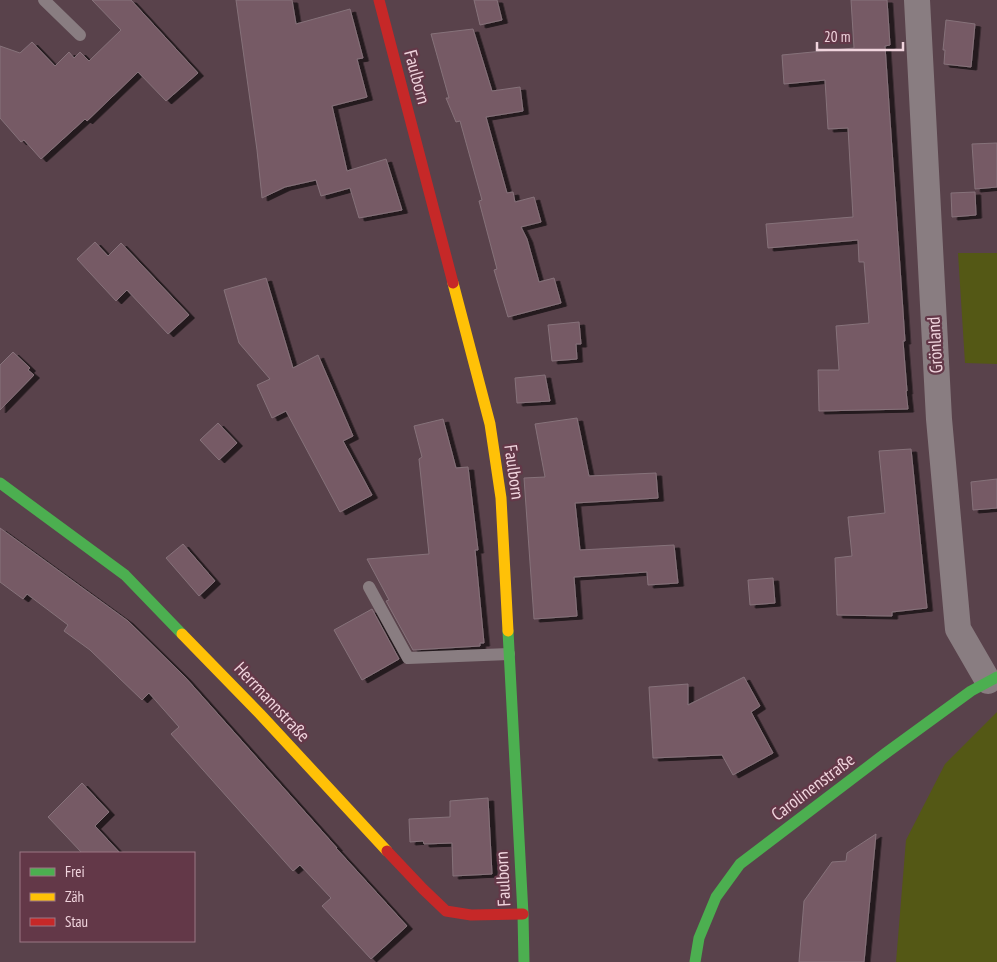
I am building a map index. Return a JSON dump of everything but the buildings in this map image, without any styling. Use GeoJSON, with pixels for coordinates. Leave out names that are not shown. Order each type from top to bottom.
{"type":"FeatureCollection","features":[{"type":"Feature","properties":{"kind":"street","name":"Faulborn"},"geometry":{"type":"LineString","coordinates":[[378,0],[490,424],[501,498],[524,962]]}},
{"type":"Feature","properties":{"kind":"street","name":"Grönland"},"geometry":{"type":"LineString","coordinates":[[917,0],[939,419],[958,629],[992,679]]}},
{"type":"Feature","properties":{"kind":"street","name":"Herrmannstraße"},"geometry":{"type":"LineString","coordinates":[[0,483],[125,575],[254,707],[422,889],[446,911],[470,915],[522,914]]}},
{"type":"Feature","properties":{"kind":"street","name":"Carolinenstraße"},"geometry":{"type":"LineString","coordinates":[[695,962],[699,938],[716,897],[740,864],[971,691],[992,679]]}},
{"type":"Feature","properties":{"kind":"lane"},"geometry":{"type":"LineString","coordinates":[[44,0],[80,35]]}},
{"type":"Feature","properties":{"kind":"lane"},"geometry":{"type":"LineString","coordinates":[[370,587],[408,658],[509,654]]}},
{"type":"Feature","properties":{"kind":"shaded area"},"geometry":{"type":"Polygon","coordinates":[[[958,253],[997,253],[997,364],[965,363],[958,253]]]}},
{"type":"Feature","properties":{"kind":"shaded area"},"geometry":{"type":"Polygon","coordinates":[[[997,712],[997,962],[896,962],[906,840],[945,764],[997,712]]]}},
{"type":"Feature","properties":{"kind":"traffic: fast"},"geometry":{"type":"LineString","coordinates":[[0,483],[125,575],[182,634]]}},
{"type":"Feature","properties":{"kind":"traffic: fast"},"geometry":{"type":"LineString","coordinates":[[508,631],[524,962]]}},
{"type":"Feature","properties":{"kind":"traffic: fast"},"geometry":{"type":"LineString","coordinates":[[695,962],[699,938],[716,897],[740,864],[971,691],[997,677]]}},
{"type":"Feature","properties":{"kind":"traffic: slow"},"geometry":{"type":"LineString","coordinates":[[453,283],[490,424],[501,498],[508,631]]}},
{"type":"Feature","properties":{"kind":"traffic: slow"},"geometry":{"type":"LineString","coordinates":[[182,634],[260,714],[387,851]]}},
{"type":"Feature","properties":{"kind":"traffic: jam"},"geometry":{"type":"LineString","coordinates":[[379,0],[453,283]]}},
{"type":"Feature","properties":{"kind":"traffic: jam"},"geometry":{"type":"LineString","coordinates":[[387,851],[446,911],[471,915],[523,914]]}}]}
